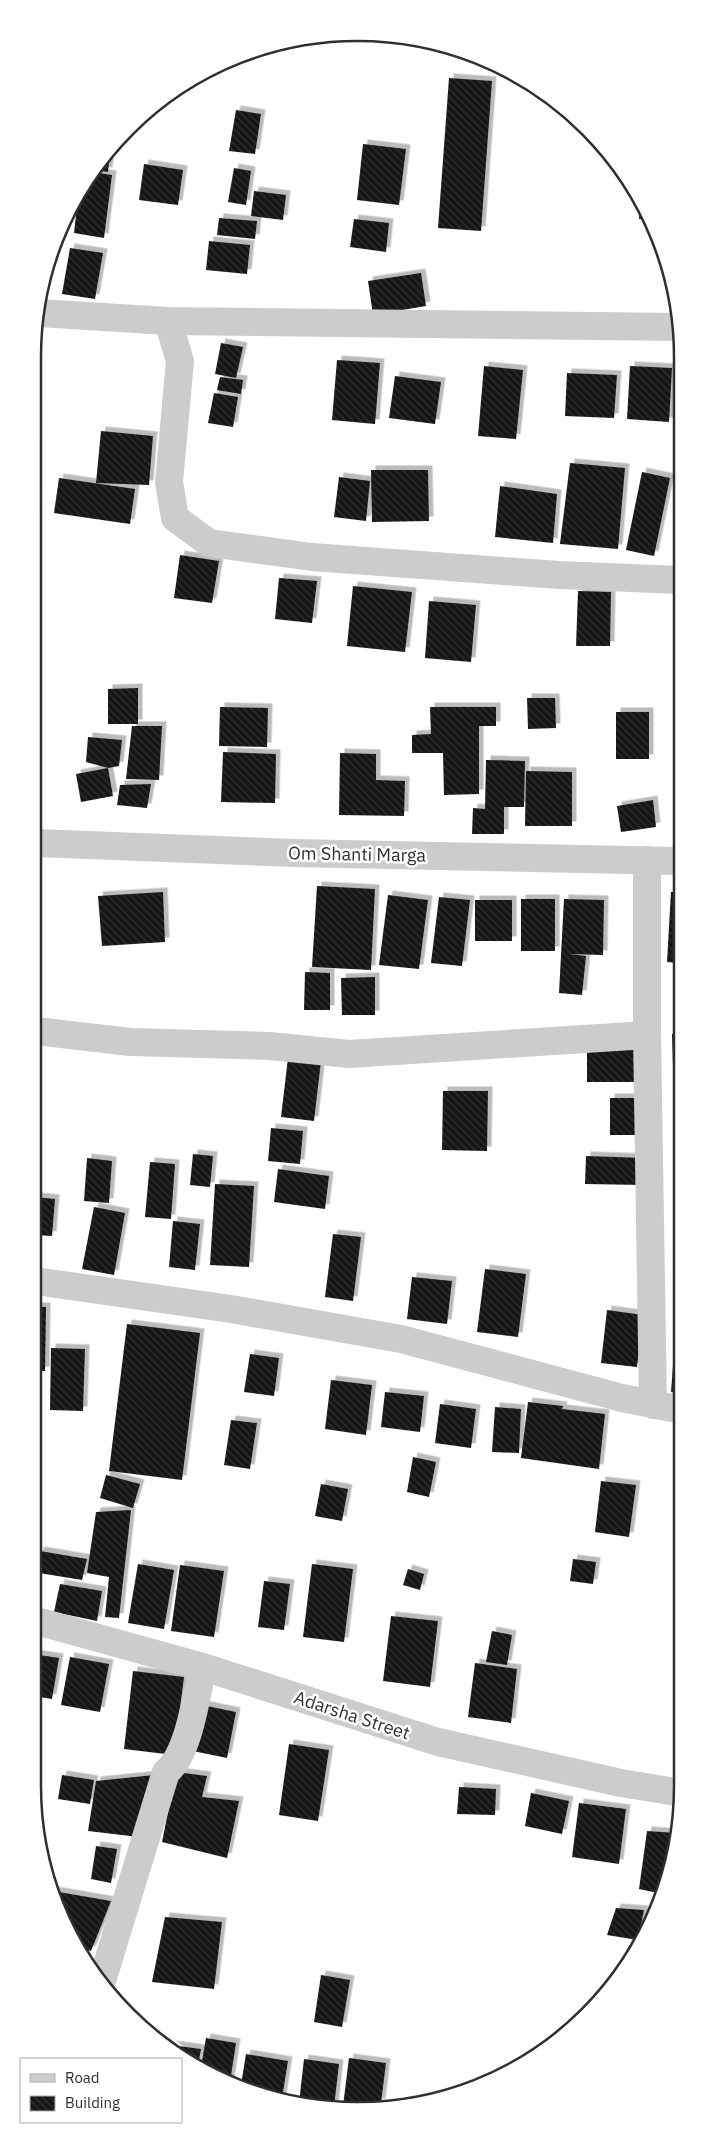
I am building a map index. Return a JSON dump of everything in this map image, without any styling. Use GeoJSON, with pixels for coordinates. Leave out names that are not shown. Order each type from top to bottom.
{"type":"FeatureCollection","features":[{"type":"Feature","properties":{"kind":"street"},"geometry":{"type":"LineString","coordinates":[[45,312],[168,321],[672,327]]}},
{"type":"Feature","properties":{"kind":"street"},"geometry":{"type":"LineString","coordinates":[[168,321],[180,361],[169,482],[170,491],[176,518],[210,543],[312,557],[559,575],[674,580]]}},
{"type":"Feature","properties":{"kind":"street","name":"Om Shanti Marga"},"geometry":{"type":"LineString","coordinates":[[41,843],[294,853],[674,861]]}},
{"type":"Feature","properties":{"kind":"street"},"geometry":{"type":"LineString","coordinates":[[41,1282],[230,1309],[401,1339],[665,1407],[647,1036],[647,860]]}},
{"type":"Feature","properties":{"kind":"street"},"geometry":{"type":"LineString","coordinates":[[41,1032],[130,1042],[270,1046],[348,1054],[647,1036]]}},
{"type":"Feature","properties":{"kind":"street","name":"Adarsha Street"},"geometry":{"type":"LineString","coordinates":[[41,1622],[203,1667],[438,1742],[622,1783],[674,1792]]}},
{"type":"Feature","properties":{"kind":"street"},"geometry":{"type":"LineString","coordinates":[[104,1974],[166,1772],[173,1766],[183,1750],[203,1667]]}},
{"type":"Feature","properties":{"kind":"building"},"geometry":{"type":"Polygon","coordinates":[[[449,78],[492,81],[481,231],[438,228],[449,78]]]}},
{"type":"Feature","properties":{"kind":"building"},"geometry":{"type":"Polygon","coordinates":[[[236,110],[261,114],[255,154],[229,151],[236,110]]]}},
{"type":"Feature","properties":{"kind":"building"},"geometry":{"type":"Polygon","coordinates":[[[363,144],[406,149],[399,205],[357,200],[363,144]]]}},
{"type":"Feature","properties":{"kind":"building"},"geometry":{"type":"Polygon","coordinates":[[[109,162],[108,172],[103,171],[109,162]]]}},
{"type":"Feature","properties":{"kind":"building"},"geometry":{"type":"Polygon","coordinates":[[[144,164],[183,170],[178,205],[139,200],[144,164]]]}},
{"type":"Feature","properties":{"kind":"building"},"geometry":{"type":"Polygon","coordinates":[[[234,168],[251,171],[246,205],[228,202],[234,168]]]}},
{"type":"Feature","properties":{"kind":"building"},"geometry":{"type":"Polygon","coordinates":[[[101,173],[112,175],[104,238],[74,233],[76,214],[95,182],[101,173]]]}},
{"type":"Feature","properties":{"kind":"building"},"geometry":{"type":"Polygon","coordinates":[[[254,191],[286,195],[283,220],[251,216],[254,191]]]}},
{"type":"Feature","properties":{"kind":"building"},"geometry":{"type":"Polygon","coordinates":[[[219,218],[257,221],[255,239],[217,235],[219,218]]]}},
{"type":"Feature","properties":{"kind":"building"},"geometry":{"type":"Polygon","coordinates":[[[354,219],[389,223],[386,252],[350,247],[354,219]]]}},
{"type":"Feature","properties":{"kind":"building"},"geometry":{"type":"Polygon","coordinates":[[[209,241],[250,245],[247,274],[206,270],[209,241]]]}},
{"type":"Feature","properties":{"kind":"building"},"geometry":{"type":"Polygon","coordinates":[[[70,248],[103,253],[95,299],[62,294],[70,248]]]}},
{"type":"Feature","properties":{"kind":"building"},"geometry":{"type":"Polygon","coordinates":[[[421,273],[426,306],[373,315],[368,281],[421,273]]]}},
{"type":"Feature","properties":{"kind":"building"},"geometry":{"type":"Polygon","coordinates":[[[221,343],[243,347],[236,378],[215,374],[221,343]]]}},
{"type":"Feature","properties":{"kind":"building"},"geometry":{"type":"Polygon","coordinates":[[[337,360],[380,363],[375,424],[332,420],[337,360]]]}},
{"type":"Feature","properties":{"kind":"building"},"geometry":{"type":"Polygon","coordinates":[[[484,366],[523,370],[516,439],[478,436],[484,366]]]}},
{"type":"Feature","properties":{"kind":"building"},"geometry":{"type":"Polygon","coordinates":[[[630,366],[672,368],[669,422],[627,419],[630,366]]]}},
{"type":"Feature","properties":{"kind":"building"},"geometry":{"type":"Polygon","coordinates":[[[567,373],[617,375],[614,418],[565,416],[567,373]]]}},
{"type":"Feature","properties":{"kind":"building"},"geometry":{"type":"Polygon","coordinates":[[[395,376],[441,382],[435,424],[389,418],[395,376]]]}},
{"type":"Feature","properties":{"kind":"building"},"geometry":{"type":"Polygon","coordinates":[[[220,377],[243,380],[241,394],[217,390],[220,377]]]}},
{"type":"Feature","properties":{"kind":"building"},"geometry":{"type":"Polygon","coordinates":[[[214,393],[238,397],[233,427],[208,423],[214,393]]]}},
{"type":"Feature","properties":{"kind":"building"},"geometry":{"type":"Polygon","coordinates":[[[101,431],[153,436],[149,485],[96,483],[101,431]]]}},
{"type":"Feature","properties":{"kind":"building"},"geometry":{"type":"Polygon","coordinates":[[[570,463],[625,468],[618,549],[560,544],[570,463]]]}},
{"type":"Feature","properties":{"kind":"building"},"geometry":{"type":"Polygon","coordinates":[[[371,470],[428,470],[429,521],[372,522],[371,470]]]}},
{"type":"Feature","properties":{"kind":"building"},"geometry":{"type":"Polygon","coordinates":[[[642,472],[670,478],[654,556],[626,550],[642,472]]]}},
{"type":"Feature","properties":{"kind":"building"},"geometry":{"type":"Polygon","coordinates":[[[339,477],[370,481],[366,521],[334,517],[339,477]]]}},
{"type":"Feature","properties":{"kind":"building"},"geometry":{"type":"Polygon","coordinates":[[[59,478],[135,489],[130,524],[54,513],[59,478]]]}},
{"type":"Feature","properties":{"kind":"building"},"geometry":{"type":"Polygon","coordinates":[[[500,486],[557,494],[553,543],[495,537],[500,486]]]}},
{"type":"Feature","properties":{"kind":"building"},"geometry":{"type":"Polygon","coordinates":[[[180,555],[219,561],[212,603],[174,598],[180,555]]]}},
{"type":"Feature","properties":{"kind":"building"},"geometry":{"type":"Polygon","coordinates":[[[279,578],[317,581],[312,623],[275,619],[279,578]]]}},
{"type":"Feature","properties":{"kind":"building"},"geometry":{"type":"Polygon","coordinates":[[[353,586],[412,592],[405,652],[347,646],[353,586]]]}},
{"type":"Feature","properties":{"kind":"building"},"geometry":{"type":"Polygon","coordinates":[[[578,591],[611,592],[610,646],[576,646],[578,591]]]}},
{"type":"Feature","properties":{"kind":"building"},"geometry":{"type":"Polygon","coordinates":[[[429,601],[476,605],[471,662],[425,658],[429,601]]]}},
{"type":"Feature","properties":{"kind":"building"},"geometry":{"type":"Polygon","coordinates":[[[138,688],[138,724],[108,724],[108,689],[138,688]]]}},
{"type":"Feature","properties":{"kind":"building"},"geometry":{"type":"Polygon","coordinates":[[[527,698],[555,698],[556,728],[528,729],[527,698]]]}},
{"type":"Feature","properties":{"kind":"building"},"geometry":{"type":"Polygon","coordinates":[[[220,707],[268,708],[267,747],[219,746],[220,707]]]}},
{"type":"Feature","properties":{"kind":"building"},"geometry":{"type":"Polygon","coordinates":[[[430,707],[496,707],[496,726],[479,726],[479,794],[444,795],[443,753],[412,753],[412,735],[431,734],[430,707]]]}},
{"type":"Feature","properties":{"kind":"building"},"geometry":{"type":"Polygon","coordinates":[[[616,712],[649,712],[649,759],[616,759],[616,712]]]}},
{"type":"Feature","properties":{"kind":"building"},"geometry":{"type":"Polygon","coordinates":[[[132,726],[162,726],[159,780],[126,779],[132,726]]]}},
{"type":"Feature","properties":{"kind":"building"},"geometry":{"type":"Polygon","coordinates":[[[88,737],[122,740],[119,766],[108,768],[86,762],[88,737]]]}},
{"type":"Feature","properties":{"kind":"building"},"geometry":{"type":"Polygon","coordinates":[[[223,752],[276,754],[275,803],[221,802],[223,752]]]}},
{"type":"Feature","properties":{"kind":"building"},"geometry":{"type":"Polygon","coordinates":[[[340,753],[376,754],[376,780],[405,781],[404,816],[339,815],[340,753]]]}},
{"type":"Feature","properties":{"kind":"building"},"geometry":{"type":"Polygon","coordinates":[[[486,760],[525,761],[524,807],[504,807],[504,834],[472,834],[473,808],[485,809],[486,760]]]}},
{"type":"Feature","properties":{"kind":"building"},"geometry":{"type":"Polygon","coordinates":[[[108,768],[113,796],[81,802],[76,774],[108,768]]]}},
{"type":"Feature","properties":{"kind":"building"},"geometry":{"type":"Polygon","coordinates":[[[526,771],[572,772],[572,826],[525,826],[526,771]]]}},
{"type":"Feature","properties":{"kind":"building"},"geometry":{"type":"Polygon","coordinates":[[[151,784],[147,808],[117,805],[120,785],[151,784]]]}},
{"type":"Feature","properties":{"kind":"building"},"geometry":{"type":"Polygon","coordinates":[[[653,800],[656,827],[621,832],[617,806],[653,800]]]}},
{"type":"Feature","properties":{"kind":"building"},"geometry":{"type":"Polygon","coordinates":[[[317,886],[375,889],[371,970],[312,967],[317,886]]]}},
{"type":"Feature","properties":{"kind":"building"},"geometry":{"type":"Polygon","coordinates":[[[163,892],[165,942],[102,946],[98,896],[163,892]]]}},
{"type":"Feature","properties":{"kind":"building"},"geometry":{"type":"Polygon","coordinates":[[[671,892],[674,892],[674,963],[667,962],[671,892]]]}},
{"type":"Feature","properties":{"kind":"building"},"geometry":{"type":"Polygon","coordinates":[[[388,895],[428,900],[419,969],[379,965],[388,895]]]}},
{"type":"Feature","properties":{"kind":"building"},"geometry":{"type":"Polygon","coordinates":[[[439,897],[470,900],[462,966],[431,963],[439,897]]]}},
{"type":"Feature","properties":{"kind":"building"},"geometry":{"type":"Polygon","coordinates":[[[521,899],[555,899],[555,951],[521,951],[521,899]]]}},
{"type":"Feature","properties":{"kind":"building"},"geometry":{"type":"Polygon","coordinates":[[[564,899],[604,900],[603,955],[570,954],[586,956],[582,995],[559,993],[564,899]]]}},
{"type":"Feature","properties":{"kind":"building"},"geometry":{"type":"Polygon","coordinates":[[[475,900],[512,900],[512,941],[475,941],[475,900]]]}},
{"type":"Feature","properties":{"kind":"building"},"geometry":{"type":"Polygon","coordinates":[[[305,972],[330,973],[330,1010],[304,1010],[305,972]]]}},
{"type":"Feature","properties":{"kind":"building"},"geometry":{"type":"Polygon","coordinates":[[[375,977],[375,1015],[342,1015],[341,978],[375,977]]]}},
{"type":"Feature","properties":{"kind":"building"},"geometry":{"type":"Polygon","coordinates":[[[672,1034],[674,1034],[674,1097],[672,1034]]]}},
{"type":"Feature","properties":{"kind":"building"},"geometry":{"type":"Polygon","coordinates":[[[587,1049],[640,1049],[640,1082],[587,1082],[587,1049]]]}},
{"type":"Feature","properties":{"kind":"building"},"geometry":{"type":"Polygon","coordinates":[[[288,1058],[321,1061],[314,1121],[281,1117],[288,1058]]]}},
{"type":"Feature","properties":{"kind":"building"},"geometry":{"type":"Polygon","coordinates":[[[443,1091],[488,1091],[487,1151],[442,1150],[443,1091]]]}},
{"type":"Feature","properties":{"kind":"building"},"geometry":{"type":"Polygon","coordinates":[[[610,1098],[642,1098],[642,1135],[610,1135],[610,1098]]]}},
{"type":"Feature","properties":{"kind":"building"},"geometry":{"type":"Polygon","coordinates":[[[271,1128],[303,1131],[300,1164],[268,1161],[271,1128]]]}},
{"type":"Feature","properties":{"kind":"building"},"geometry":{"type":"Polygon","coordinates":[[[193,1154],[213,1156],[210,1187],[190,1185],[193,1154]]]}},
{"type":"Feature","properties":{"kind":"building"},"geometry":{"type":"Polygon","coordinates":[[[586,1156],[645,1158],[644,1185],[585,1184],[586,1156]]]}},
{"type":"Feature","properties":{"kind":"building"},"geometry":{"type":"Polygon","coordinates":[[[87,1158],[112,1161],[109,1203],[84,1201],[87,1158]]]}},
{"type":"Feature","properties":{"kind":"building"},"geometry":{"type":"Polygon","coordinates":[[[150,1162],[175,1164],[171,1219],[145,1217],[150,1162]]]}},
{"type":"Feature","properties":{"kind":"building"},"geometry":{"type":"Polygon","coordinates":[[[278,1169],[329,1176],[325,1209],[274,1202],[278,1169]]]}},
{"type":"Feature","properties":{"kind":"building"},"geometry":{"type":"Polygon","coordinates":[[[215,1184],[254,1186],[249,1267],[210,1265],[215,1184]]]}},
{"type":"Feature","properties":{"kind":"building"},"geometry":{"type":"Polygon","coordinates":[[[41,1198],[55,1199],[52,1236],[41,1235],[41,1198]]]}},
{"type":"Feature","properties":{"kind":"building"},"geometry":{"type":"Polygon","coordinates":[[[94,1207],[125,1213],[114,1275],[82,1269],[94,1207]]]}},
{"type":"Feature","properties":{"kind":"building"},"geometry":{"type":"Polygon","coordinates":[[[173,1221],[200,1224],[195,1270],[169,1267],[173,1221]]]}},
{"type":"Feature","properties":{"kind":"building"},"geometry":{"type":"Polygon","coordinates":[[[333,1234],[361,1237],[353,1301],[325,1297],[333,1234]]]}},
{"type":"Feature","properties":{"kind":"building"},"geometry":{"type":"Polygon","coordinates":[[[485,1269],[526,1274],[518,1337],[477,1332],[485,1269]]]}},
{"type":"Feature","properties":{"kind":"building"},"geometry":{"type":"Polygon","coordinates":[[[412,1277],[452,1281],[447,1324],[407,1319],[412,1277]]]}},
{"type":"Feature","properties":{"kind":"building"},"geometry":{"type":"Polygon","coordinates":[[[41,1307],[46,1307],[45,1371],[41,1371],[41,1307]]]}},
{"type":"Feature","properties":{"kind":"building"},"geometry":{"type":"Polygon","coordinates":[[[607,1310],[643,1315],[637,1367],[601,1363],[607,1310]]]}},
{"type":"Feature","properties":{"kind":"building"},"geometry":{"type":"Polygon","coordinates":[[[127,1324],[200,1333],[182,1480],[109,1471],[127,1324]]]}},
{"type":"Feature","properties":{"kind":"building"},"geometry":{"type":"Polygon","coordinates":[[[51,1348],[85,1349],[83,1411],[50,1410],[51,1348]]]}},
{"type":"Feature","properties":{"kind":"building"},"geometry":{"type":"Polygon","coordinates":[[[674,1352],[674,1392],[671,1392],[674,1352]]]}},
{"type":"Feature","properties":{"kind":"building"},"geometry":{"type":"Polygon","coordinates":[[[250,1354],[279,1358],[274,1396],[244,1392],[250,1354]]]}},
{"type":"Feature","properties":{"kind":"building"},"geometry":{"type":"Polygon","coordinates":[[[331,1380],[372,1385],[366,1435],[325,1429],[331,1380]]]}},
{"type":"Feature","properties":{"kind":"building"},"geometry":{"type":"Polygon","coordinates":[[[385,1392],[424,1396],[420,1432],[381,1427],[385,1392]]]}},
{"type":"Feature","properties":{"kind":"building"},"geometry":{"type":"Polygon","coordinates":[[[528,1402],[563,1406],[562,1409],[605,1414],[599,1469],[521,1458],[528,1402]]]}},
{"type":"Feature","properties":{"kind":"building"},"geometry":{"type":"Polygon","coordinates":[[[440,1404],[476,1409],[471,1448],[435,1443],[440,1404]]]}},
{"type":"Feature","properties":{"kind":"building"},"geometry":{"type":"Polygon","coordinates":[[[495,1407],[521,1409],[519,1453],[492,1452],[495,1407]]]}},
{"type":"Feature","properties":{"kind":"building"},"geometry":{"type":"Polygon","coordinates":[[[231,1420],[257,1423],[250,1469],[224,1465],[231,1420]]]}},
{"type":"Feature","properties":{"kind":"building"},"geometry":{"type":"Polygon","coordinates":[[[413,1457],[436,1462],[429,1497],[407,1492],[413,1457]]]}},
{"type":"Feature","properties":{"kind":"building"},"geometry":{"type":"Polygon","coordinates":[[[106,1475],[140,1484],[133,1508],[100,1498],[106,1475]]]}},
{"type":"Feature","properties":{"kind":"building"},"geometry":{"type":"Polygon","coordinates":[[[601,1481],[636,1485],[629,1537],[595,1532],[601,1481]]]}},
{"type":"Feature","properties":{"kind":"building"},"geometry":{"type":"Polygon","coordinates":[[[321,1484],[348,1489],[342,1521],[315,1516],[321,1484]]]}},
{"type":"Feature","properties":{"kind":"building"},"geometry":{"type":"Polygon","coordinates":[[[131,1510],[119,1618],[105,1617],[109,1577],[87,1573],[96,1512],[131,1510]]]}},
{"type":"Feature","properties":{"kind":"building"},"geometry":{"type":"Polygon","coordinates":[[[41,1551],[87,1559],[82,1580],[41,1573],[41,1551]]]}},
{"type":"Feature","properties":{"kind":"building"},"geometry":{"type":"Polygon","coordinates":[[[573,1559],[596,1562],[593,1584],[570,1581],[573,1559]]]}},
{"type":"Feature","properties":{"kind":"building"},"geometry":{"type":"Polygon","coordinates":[[[138,1564],[174,1570],[164,1629],[128,1623],[138,1564]]]}},
{"type":"Feature","properties":{"kind":"building"},"geometry":{"type":"Polygon","coordinates":[[[312,1564],[353,1569],[344,1642],[303,1637],[312,1564]]]}},
{"type":"Feature","properties":{"kind":"building"},"geometry":{"type":"Polygon","coordinates":[[[180,1565],[224,1571],[214,1637],[171,1631],[180,1565]]]}},
{"type":"Feature","properties":{"kind":"building"},"geometry":{"type":"Polygon","coordinates":[[[408,1569],[424,1574],[420,1590],[403,1585],[408,1569]]]}},
{"type":"Feature","properties":{"kind":"building"},"geometry":{"type":"Polygon","coordinates":[[[264,1581],[290,1584],[284,1630],[258,1627],[264,1581]]]}},
{"type":"Feature","properties":{"kind":"building"},"geometry":{"type":"Polygon","coordinates":[[[60,1584],[102,1591],[97,1621],[54,1612],[60,1584]]]}},
{"type":"Feature","properties":{"kind":"building"},"geometry":{"type":"Polygon","coordinates":[[[391,1616],[438,1621],[430,1687],[383,1681],[391,1616]]]}},
{"type":"Feature","properties":{"kind":"building"},"geometry":{"type":"Polygon","coordinates":[[[492,1631],[512,1635],[507,1665],[486,1662],[492,1631]]]}},
{"type":"Feature","properties":{"kind":"building"},"geometry":{"type":"Polygon","coordinates":[[[41,1655],[59,1658],[52,1699],[41,1697],[41,1655]]]}},
{"type":"Feature","properties":{"kind":"building"},"geometry":{"type":"Polygon","coordinates":[[[70,1657],[109,1664],[100,1712],[61,1705],[70,1657]]]}},
{"type":"Feature","properties":{"kind":"building"},"geometry":{"type":"Polygon","coordinates":[[[475,1663],[517,1669],[511,1723],[468,1717],[475,1663]]]}},
{"type":"Feature","properties":{"kind":"building"},"geometry":{"type":"Polygon","coordinates":[[[133,1671],[184,1677],[174,1755],[124,1749],[133,1671]]]}},
{"type":"Feature","properties":{"kind":"building"},"geometry":{"type":"Polygon","coordinates":[[[197,1704],[236,1712],[227,1758],[188,1750],[197,1704]]]}},
{"type":"Feature","properties":{"kind":"building"},"geometry":{"type":"Polygon","coordinates":[[[289,1744],[329,1750],[318,1821],[279,1815],[289,1744]]]}},
{"type":"Feature","properties":{"kind":"building"},"geometry":{"type":"Polygon","coordinates":[[[176,1772],[207,1776],[202,1797],[239,1801],[227,1858],[162,1842],[176,1772]]]}},
{"type":"Feature","properties":{"kind":"building"},"geometry":{"type":"Polygon","coordinates":[[[62,1775],[94,1780],[90,1804],[58,1799],[62,1775]]]}},
{"type":"Feature","properties":{"kind":"building"},"geometry":{"type":"Polygon","coordinates":[[[154,1775],[139,1837],[88,1831],[96,1781],[154,1775]]]}},
{"type":"Feature","properties":{"kind":"building"},"geometry":{"type":"Polygon","coordinates":[[[459,1787],[496,1789],[495,1815],[457,1814],[459,1787]]]}},
{"type":"Feature","properties":{"kind":"building"},"geometry":{"type":"Polygon","coordinates":[[[531,1793],[569,1801],[562,1834],[525,1826],[531,1793]]]}},
{"type":"Feature","properties":{"kind":"building"},"geometry":{"type":"Polygon","coordinates":[[[579,1803],[626,1809],[619,1864],[572,1857],[579,1803]]]}},
{"type":"Feature","properties":{"kind":"building"},"geometry":{"type":"Polygon","coordinates":[[[647,1831],[670,1833],[655,1892],[639,1889],[647,1831]]]}},
{"type":"Feature","properties":{"kind":"building"},"geometry":{"type":"Polygon","coordinates":[[[96,1846],[117,1849],[111,1883],[91,1879],[96,1846]]]}},
{"type":"Feature","properties":{"kind":"building"},"geometry":{"type":"Polygon","coordinates":[[[60,1892],[111,1901],[91,1951],[88,1950],[84,1944],[65,1907],[60,1892]]]}},
{"type":"Feature","properties":{"kind":"building"},"geometry":{"type":"Polygon","coordinates":[[[616,1908],[644,1910],[641,1925],[633,1939],[607,1935],[616,1908]]]}},
{"type":"Feature","properties":{"kind":"building"},"geometry":{"type":"Polygon","coordinates":[[[165,1917],[222,1922],[214,1989],[152,1982],[165,1917]]]}},
{"type":"Feature","properties":{"kind":"building"},"geometry":{"type":"Polygon","coordinates":[[[321,1975],[350,1980],[342,2027],[314,2022],[321,1975]]]}},
{"type":"Feature","properties":{"kind":"building"},"geometry":{"type":"Polygon","coordinates":[[[206,2038],[236,2043],[231,2076],[202,2061],[206,2038]]]}},
{"type":"Feature","properties":{"kind":"building"},"geometry":{"type":"Polygon","coordinates":[[[179,2046],[201,2049],[199,2059],[179,2046]]]}},
{"type":"Feature","properties":{"kind":"building"},"geometry":{"type":"Polygon","coordinates":[[[246,2054],[288,2061],[283,2093],[242,2080],[246,2054]]]}},
{"type":"Feature","properties":{"kind":"building"},"geometry":{"type":"Polygon","coordinates":[[[349,2058],[386,2063],[381,2101],[344,2101],[349,2058]]]}},
{"type":"Feature","properties":{"kind":"building"},"geometry":{"type":"Polygon","coordinates":[[[304,2059],[339,2064],[335,2101],[300,2097],[304,2059]]]}}]}
